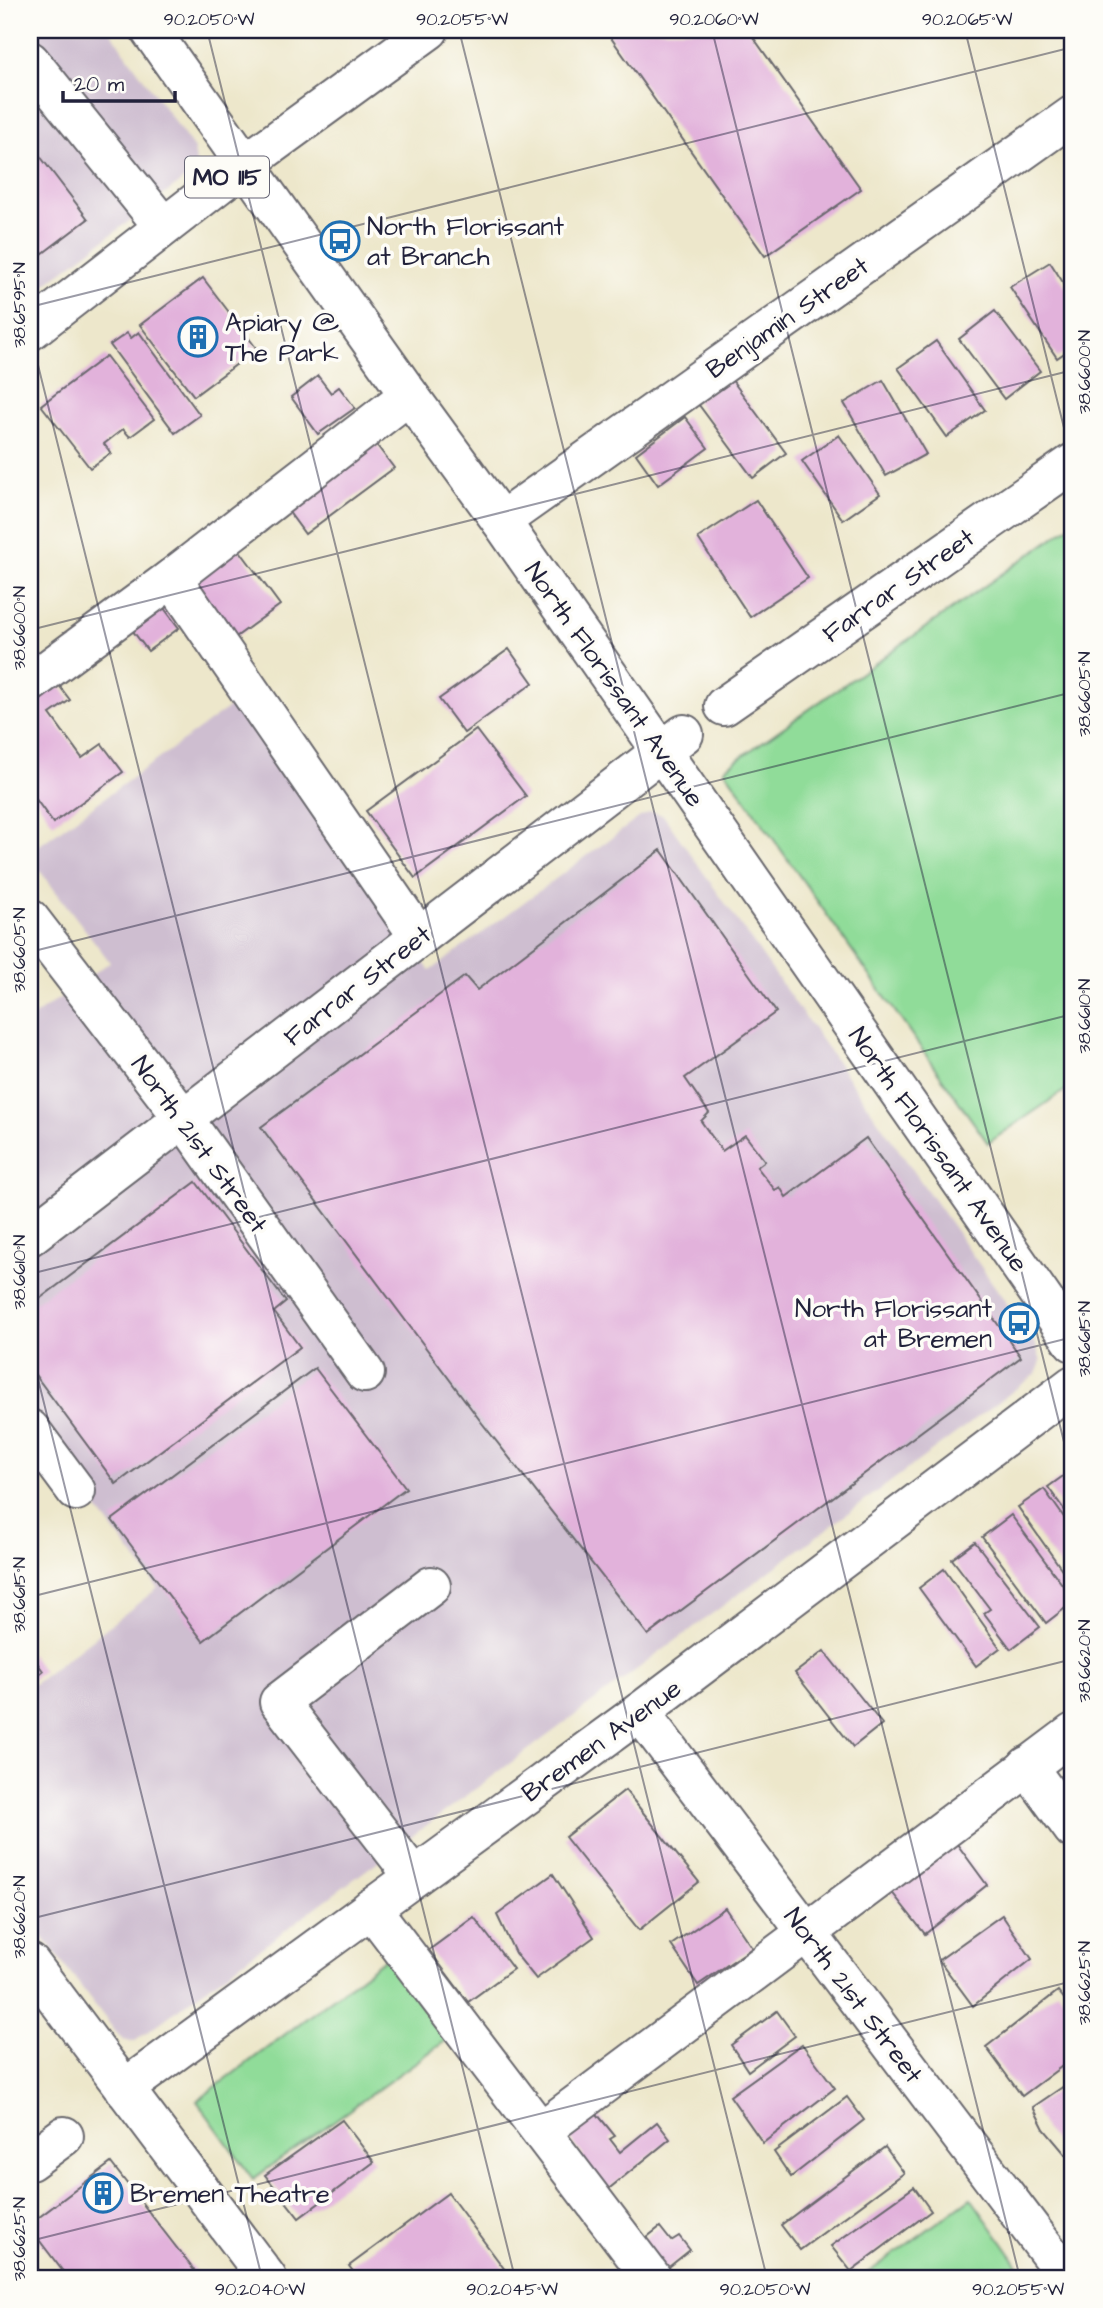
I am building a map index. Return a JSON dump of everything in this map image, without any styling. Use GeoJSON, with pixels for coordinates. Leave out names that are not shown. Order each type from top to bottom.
{"type":"FeatureCollection","features":[{"type":"Feature","properties":{"kind":"street","name":"North Florissant Avenue"},"geometry":{"type":"LineString","coordinates":[[150,30],[501,521],[672,742],[1073,1342]]}},
{"type":"Feature","properties":{"kind":"street","name":"MO 115"},"geometry":{"type":"LineString","coordinates":[[30,331],[245,163],[429,30]]}},
{"type":"Feature","properties":{"kind":"street"},"geometry":{"type":"LineString","coordinates":[[30,61],[163,226]]}},
{"type":"Feature","properties":{"kind":"street","name":"Benjamin Street"},"geometry":{"type":"LineString","coordinates":[[501,521],[1073,115]]}},
{"type":"Feature","properties":{"kind":"street"},"geometry":{"type":"LineString","coordinates":[[30,683],[172,578],[409,395]]}},
{"type":"Feature","properties":{"kind":"street","name":"Farrar Street"},"geometry":{"type":"LineString","coordinates":[[724,706],[1073,463]]}},
{"type":"Feature","properties":{"kind":"street"},"geometry":{"type":"LineString","coordinates":[[172,578],[419,937]]}},
{"type":"Feature","properties":{"kind":"street","name":"Farrar Street"},"geometry":{"type":"LineString","coordinates":[[30,1236],[672,742]]}},
{"type":"Feature","properties":{"kind":"street","name":"North 21st Street"},"geometry":{"type":"LineString","coordinates":[[30,919],[184,1119],[365,1373]]}},
{"type":"Feature","properties":{"kind":"street","name":"Bremen Avenue"},"geometry":{"type":"LineString","coordinates":[[124,2089],[640,1712],[1073,1385]]}},
{"type":"Feature","properties":{"kind":"street"},"geometry":{"type":"LineString","coordinates":[[30,1429],[76,1491]]}},
{"type":"Feature","properties":{"kind":"street"},"geometry":{"type":"LineString","coordinates":[[414,1877],[279,1702],[431,1586]]}},
{"type":"Feature","properties":{"kind":"street","name":"North 21st Street"},"geometry":{"type":"LineString","coordinates":[[640,1712],[1068,2278]]}},
{"type":"Feature","properties":{"kind":"street"},"geometry":{"type":"LineString","coordinates":[[541,2132],[1073,1733]]}},
{"type":"Feature","properties":{"kind":"street"},"geometry":{"type":"LineString","coordinates":[[1027,1766],[1073,1829]]}},
{"type":"Feature","properties":{"kind":"street"},"geometry":{"type":"LineString","coordinates":[[371,1908],[652,2278]]}},
{"type":"Feature","properties":{"kind":"street"},"geometry":{"type":"LineString","coordinates":[[30,1963],[268,2278]]}},
{"type":"Feature","properties":{"kind":"street"},"geometry":{"type":"LineString","coordinates":[[30,2161],[64,2136]]}},
{"type":"Feature","properties":{"kind":"shaded area"},"geometry":{"type":"Polygon","coordinates":[[[30,30],[109,30],[194,149],[196,162],[194,172],[30,296],[30,30]]]}},
{"type":"Feature","properties":{"kind":"shaded area"},"geometry":{"type":"Polygon","coordinates":[[[235,703],[430,971],[640,817],[651,812],[663,815],[1036,1345],[1041,1362],[1036,1374],[134,2042],[123,2040],[115,2031],[30,1920],[30,1687],[158,1588],[30,1421],[30,1019],[110,962],[30,858],[30,852],[235,703]]]}},
{"type":"Feature","properties":{"kind":"green space"},"geometry":{"type":"Polygon","coordinates":[[[1073,524],[1073,1085],[988,1143],[724,769],[1073,524]]]}},
{"type":"Feature","properties":{"kind":"green space"},"geometry":{"type":"Polygon","coordinates":[[[386,1958],[448,2039],[253,2179],[197,2101],[386,1958]]]}},
{"type":"Feature","properties":{"kind":"green space"},"geometry":{"type":"Polygon","coordinates":[[[971,2198],[1027,2278],[861,2278],[971,2198]]]}},
{"type":"Feature","properties":{"kind":"building"},"geometry":{"type":"Polygon","coordinates":[[[617,30],[748,30],[861,189],[765,256],[609,35],[617,30]]]}},
{"type":"Feature","properties":{"kind":"building"},"geometry":{"type":"Polygon","coordinates":[[[30,143],[88,219],[30,263],[30,143]]]}},
{"type":"Feature","properties":{"kind":"building"},"geometry":{"type":"Polygon","coordinates":[[[1050,262],[1073,298],[1073,347],[1057,358],[1010,287],[1050,262]]]}},
{"type":"Feature","properties":{"kind":"building","name":"Apiary @ The Park"},"geometry":{"type":"Polygon","coordinates":[[[203,278],[257,349],[194,396],[140,325],[203,278]]]}},
{"type":"Feature","properties":{"kind":"building"},"geometry":{"type":"Polygon","coordinates":[[[995,311],[1040,371],[1004,399],[959,339],[995,311]]]}},
{"type":"Feature","properties":{"kind":"building"},"geometry":{"type":"Polygon","coordinates":[[[139,332],[200,415],[175,433],[110,345],[127,333],[131,338],[139,332]]]}},
{"type":"Feature","properties":{"kind":"building"},"geometry":{"type":"Polygon","coordinates":[[[936,341],[985,410],[947,437],[898,368],[936,341]]]}},
{"type":"Feature","properties":{"kind":"building"},"geometry":{"type":"Polygon","coordinates":[[[106,356],[154,419],[130,437],[123,429],[104,444],[111,453],[90,468],[41,405],[106,356]]]}},
{"type":"Feature","properties":{"kind":"building"},"geometry":{"type":"Polygon","coordinates":[[[318,376],[331,393],[339,387],[355,408],[318,434],[291,397],[318,376]]]}},
{"type":"Feature","properties":{"kind":"building"},"geometry":{"type":"Polygon","coordinates":[[[729,376],[786,453],[753,478],[696,401],[729,376]]]}},
{"type":"Feature","properties":{"kind":"building"},"geometry":{"type":"Polygon","coordinates":[[[883,380],[926,454],[886,476],[844,403],[883,380]]]}},
{"type":"Feature","properties":{"kind":"building"},"geometry":{"type":"Polygon","coordinates":[[[685,417],[708,448],[658,485],[636,454],[685,417]]]}},
{"type":"Feature","properties":{"kind":"building"},"geometry":{"type":"Polygon","coordinates":[[[839,435],[880,494],[843,520],[802,461],[839,435]]]}},
{"type":"Feature","properties":{"kind":"building"},"geometry":{"type":"Polygon","coordinates":[[[372,439],[394,468],[305,534],[283,504],[372,439]]]}},
{"type":"Feature","properties":{"kind":"building"},"geometry":{"type":"Polygon","coordinates":[[[756,500],[808,578],[750,617],[698,538],[756,500]]]}},
{"type":"Feature","properties":{"kind":"building"},"geometry":{"type":"Polygon","coordinates":[[[232,540],[280,605],[233,639],[186,575],[232,540]]]}},
{"type":"Feature","properties":{"kind":"building"},"geometry":{"type":"Polygon","coordinates":[[[154,595],[179,628],[148,651],[123,618],[154,595]]]}},
{"type":"Feature","properties":{"kind":"building"},"geometry":{"type":"Polygon","coordinates":[[[509,649],[533,683],[464,733],[439,699],[509,649]]]}},
{"type":"Feature","properties":{"kind":"building"},"geometry":{"type":"Polygon","coordinates":[[[52,676],[70,700],[50,714],[82,758],[102,744],[123,772],[53,823],[30,791],[30,692],[52,676]]]}},
{"type":"Feature","properties":{"kind":"building"},"geometry":{"type":"Polygon","coordinates":[[[476,730],[526,796],[415,878],[366,811],[476,730]]]}},
{"type":"Feature","properties":{"kind":"building"},"geometry":{"type":"Polygon","coordinates":[[[661,850],[776,1012],[685,1078],[709,1113],[701,1121],[722,1151],[745,1135],[765,1161],[757,1167],[775,1190],[780,1187],[786,1197],[866,1138],[1021,1357],[648,1635],[482,1423],[261,1127],[465,976],[477,990],[661,850]]]}},
{"type":"Feature","properties":{"kind":"building"},"geometry":{"type":"Polygon","coordinates":[[[196,1182],[286,1302],[274,1312],[300,1347],[116,1484],[30,1368],[30,1306],[196,1182]]]}},
{"type":"Feature","properties":{"kind":"building"},"geometry":{"type":"Polygon","coordinates":[[[315,1368],[406,1488],[203,1641],[112,1520],[315,1368]]]}},
{"type":"Feature","properties":{"kind":"building"},"geometry":{"type":"Polygon","coordinates":[[[1073,1469],[1073,1522],[1048,1487],[1073,1469]]]}},
{"type":"Feature","properties":{"kind":"building"},"geometry":{"type":"Polygon","coordinates":[[[1044,1489],[1073,1530],[1073,1579],[1070,1581],[1018,1507],[1044,1489]]]}},
{"type":"Feature","properties":{"kind":"building"},"geometry":{"type":"Polygon","coordinates":[[[1011,1515],[1073,1599],[1073,1602],[1046,1623],[982,1537],[1011,1515]]]}},
{"type":"Feature","properties":{"kind":"building"},"geometry":{"type":"Polygon","coordinates":[[[975,1542],[1040,1627],[1011,1649],[984,1613],[990,1609],[952,1559],[975,1542]]]}},
{"type":"Feature","properties":{"kind":"building"},"geometry":{"type":"Polygon","coordinates":[[[944,1569],[1000,1648],[976,1666],[919,1588],[944,1569]]]}},
{"type":"Feature","properties":{"kind":"building"},"geometry":{"type":"Polygon","coordinates":[[[824,1651],[882,1724],[853,1747],[795,1673],[824,1651]]]}},
{"type":"Feature","properties":{"kind":"building"},"geometry":{"type":"Polygon","coordinates":[[[30,1653],[43,1671],[30,1681],[30,1653]]]}},
{"type":"Feature","properties":{"kind":"building"},"geometry":{"type":"Polygon","coordinates":[[[625,1790],[699,1882],[639,1930],[565,1837],[625,1790]]]}},
{"type":"Feature","properties":{"kind":"building"},"geometry":{"type":"Polygon","coordinates":[[[957,1844],[987,1885],[925,1934],[891,1891],[957,1844]]]}},
{"type":"Feature","properties":{"kind":"building"},"geometry":{"type":"Polygon","coordinates":[[[553,1874],[594,1937],[536,1979],[515,1953],[497,1915],[553,1874]]]}},
{"type":"Feature","properties":{"kind":"building"},"geometry":{"type":"Polygon","coordinates":[[[725,1908],[752,1948],[698,1985],[671,1945],[725,1908]]]}},
{"type":"Feature","properties":{"kind":"building"},"geometry":{"type":"Polygon","coordinates":[[[1002,1915],[1032,1959],[973,2006],[939,1960],[1002,1915]]]}},
{"type":"Feature","properties":{"kind":"building"},"geometry":{"type":"Polygon","coordinates":[[[474,1917],[513,1969],[468,2002],[429,1950],[474,1917]]]}},
{"type":"Feature","properties":{"kind":"building"},"geometry":{"type":"Polygon","coordinates":[[[1058,1991],[1073,2010],[1073,2058],[1022,2096],[986,2047],[1058,1991]]]}},
{"type":"Feature","properties":{"kind":"building"},"geometry":{"type":"Polygon","coordinates":[[[777,2011],[795,2036],[748,2071],[731,2045],[777,2011]]]}},
{"type":"Feature","properties":{"kind":"building"},"geometry":{"type":"Polygon","coordinates":[[[802,2044],[835,2088],[763,2143],[730,2096],[802,2044]]]}},
{"type":"Feature","properties":{"kind":"building"},"geometry":{"type":"Polygon","coordinates":[[[1073,2080],[1073,2149],[1066,2155],[1044,2129],[1033,2107],[1073,2080]]]}},
{"type":"Feature","properties":{"kind":"building"},"geometry":{"type":"Polygon","coordinates":[[[847,2097],[864,2120],[791,2177],[774,2152],[847,2097]]]}},
{"type":"Feature","properties":{"kind":"building"},"geometry":{"type":"Polygon","coordinates":[[[593,2109],[615,2136],[610,2139],[620,2152],[657,2122],[670,2139],[606,2191],[579,2159],[584,2156],[564,2131],[593,2109]]]}},
{"type":"Feature","properties":{"kind":"building"},"geometry":{"type":"Polygon","coordinates":[[[342,2120],[374,2162],[299,2218],[265,2175],[342,2120]]]}},
{"type":"Feature","properties":{"kind":"building"},"geometry":{"type":"Polygon","coordinates":[[[885,2147],[904,2173],[800,2250],[781,2225],[885,2147]]]}},
{"type":"Feature","properties":{"kind":"building","name":"Bremen Theatre"},"geometry":{"type":"Polygon","coordinates":[[[111,2163],[200,2278],[68,2278],[30,2228],[30,2224],[111,2163]]]}},
{"type":"Feature","properties":{"kind":"building"},"geometry":{"type":"Polygon","coordinates":[[[914,2187],[931,2211],[851,2271],[831,2246],[914,2187]]]}},
{"type":"Feature","properties":{"kind":"building"},"geometry":{"type":"Polygon","coordinates":[[[448,2193],[511,2278],[358,2278],[349,2266],[448,2193]]]}},
{"type":"Feature","properties":{"kind":"building"},"geometry":{"type":"Polygon","coordinates":[[[660,2227],[671,2241],[679,2236],[690,2250],[665,2270],[642,2241],[660,2227]]]}},
{"type":"Feature","properties":{"kind":"building"},"geometry":{"type":"Polygon","coordinates":[[[32,2263],[43,2278],[30,2278],[32,2263]]]}},
{"type":"Feature","properties":{"kind":"place","name":"North Florissant at Branch"},"geometry":{"type":"Point","coordinates":[340,241]}},
{"type":"Feature","properties":{"kind":"place","name":"Apiary @ The Park"},"geometry":{"type":"Point","coordinates":[198,337]}},
{"type":"Feature","properties":{"kind":"place","name":"North Florissant at Bremen"},"geometry":{"type":"Point","coordinates":[1019,1323]}},
{"type":"Feature","properties":{"kind":"place","name":"Bremen Theatre"},"geometry":{"type":"Point","coordinates":[103,2193]}}]}
